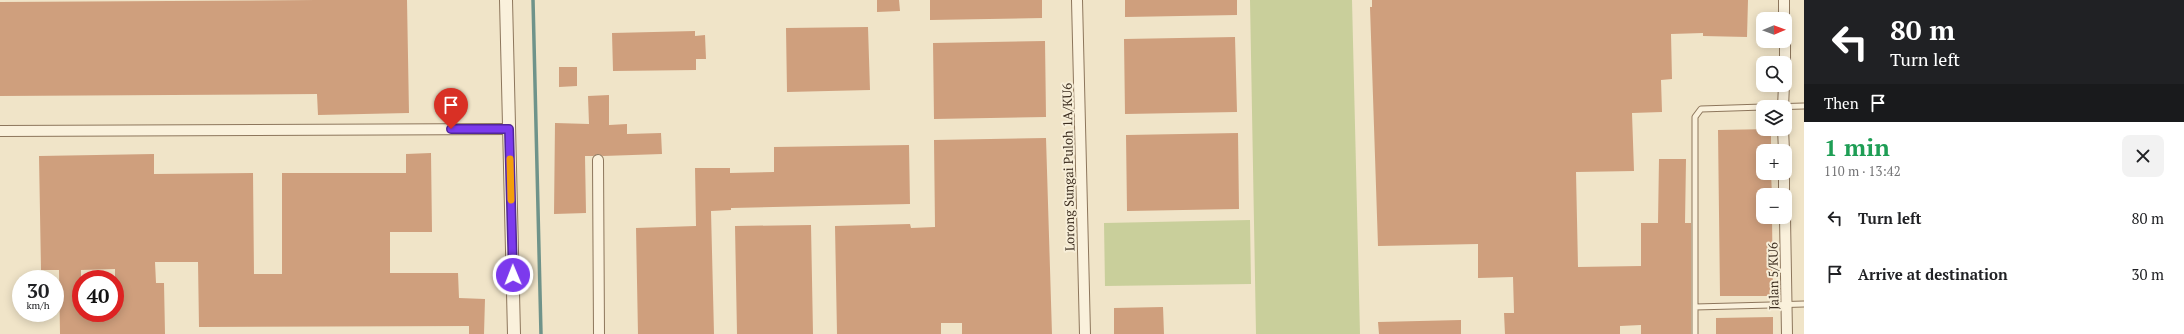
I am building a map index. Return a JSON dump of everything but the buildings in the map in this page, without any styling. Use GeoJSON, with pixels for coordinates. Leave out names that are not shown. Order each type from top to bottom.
{"type":"FeatureCollection","features":[{"type":"Feature","properties":{"kind":"street"},"geometry":{"type":"LineString","coordinates":[[506,0],[514,334]]}},
{"type":"Feature","properties":{"kind":"street","name":"Lorong Sungai Puloh 1A/KU6"},"geometry":{"type":"LineString","coordinates":[[1078,0],[1085,334]]}},
{"type":"Feature","properties":{"kind":"street"},"geometry":{"type":"LineString","coordinates":[[1784,0],[1784,12]]}},
{"type":"Feature","properties":{"kind":"street"},"geometry":{"type":"LineString","coordinates":[[0,131],[509,129]]}},
{"type":"Feature","properties":{"kind":"street"},"geometry":{"type":"LineString","coordinates":[[598,160],[599,334]]}},
{"type":"Feature","properties":{"kind":"street","name":"Jalan 5/KU6"},"geometry":{"type":"LineString","coordinates":[[1785,224],[1787,334]]}},
{"type":"Feature","properties":{"kind":"lane"},"geometry":{"type":"LineString","coordinates":[[1792,107],[1804,106]]}},
{"type":"Feature","properties":{"kind":"lane"},"geometry":{"type":"LineString","coordinates":[[1695,334],[1695,117],[1701,109],[1756,107]]}},
{"type":"Feature","properties":{"kind":"lane"},"geometry":{"type":"LineString","coordinates":[[1695,307],[1804,304]]}},
{"type":"Feature","properties":{"kind":"green space"},"geometry":{"type":"Polygon","coordinates":[[[1250,0],[1352,0],[1360,334],[1256,334],[1250,0]]]}},
{"type":"Feature","properties":{"kind":"green space"},"geometry":{"type":"Polygon","coordinates":[[[1250,220],[1251,284],[1105,286],[1104,223],[1250,220]]]}},
{"type":"Feature","properties":{"kind":"waterway"},"geometry":{"type":"LineString","coordinates":[[533,0],[541,334]]}},
{"type":"Feature","properties":{"kind":"slow traffic"},"geometry":{"type":"LineString","coordinates":[[510,159],[511,200]]}},
{"type":"Feature","properties":{"kind":"route"},"geometry":{"type":"LineString","coordinates":[[451,129],[509,129],[513,275]]}}]}
